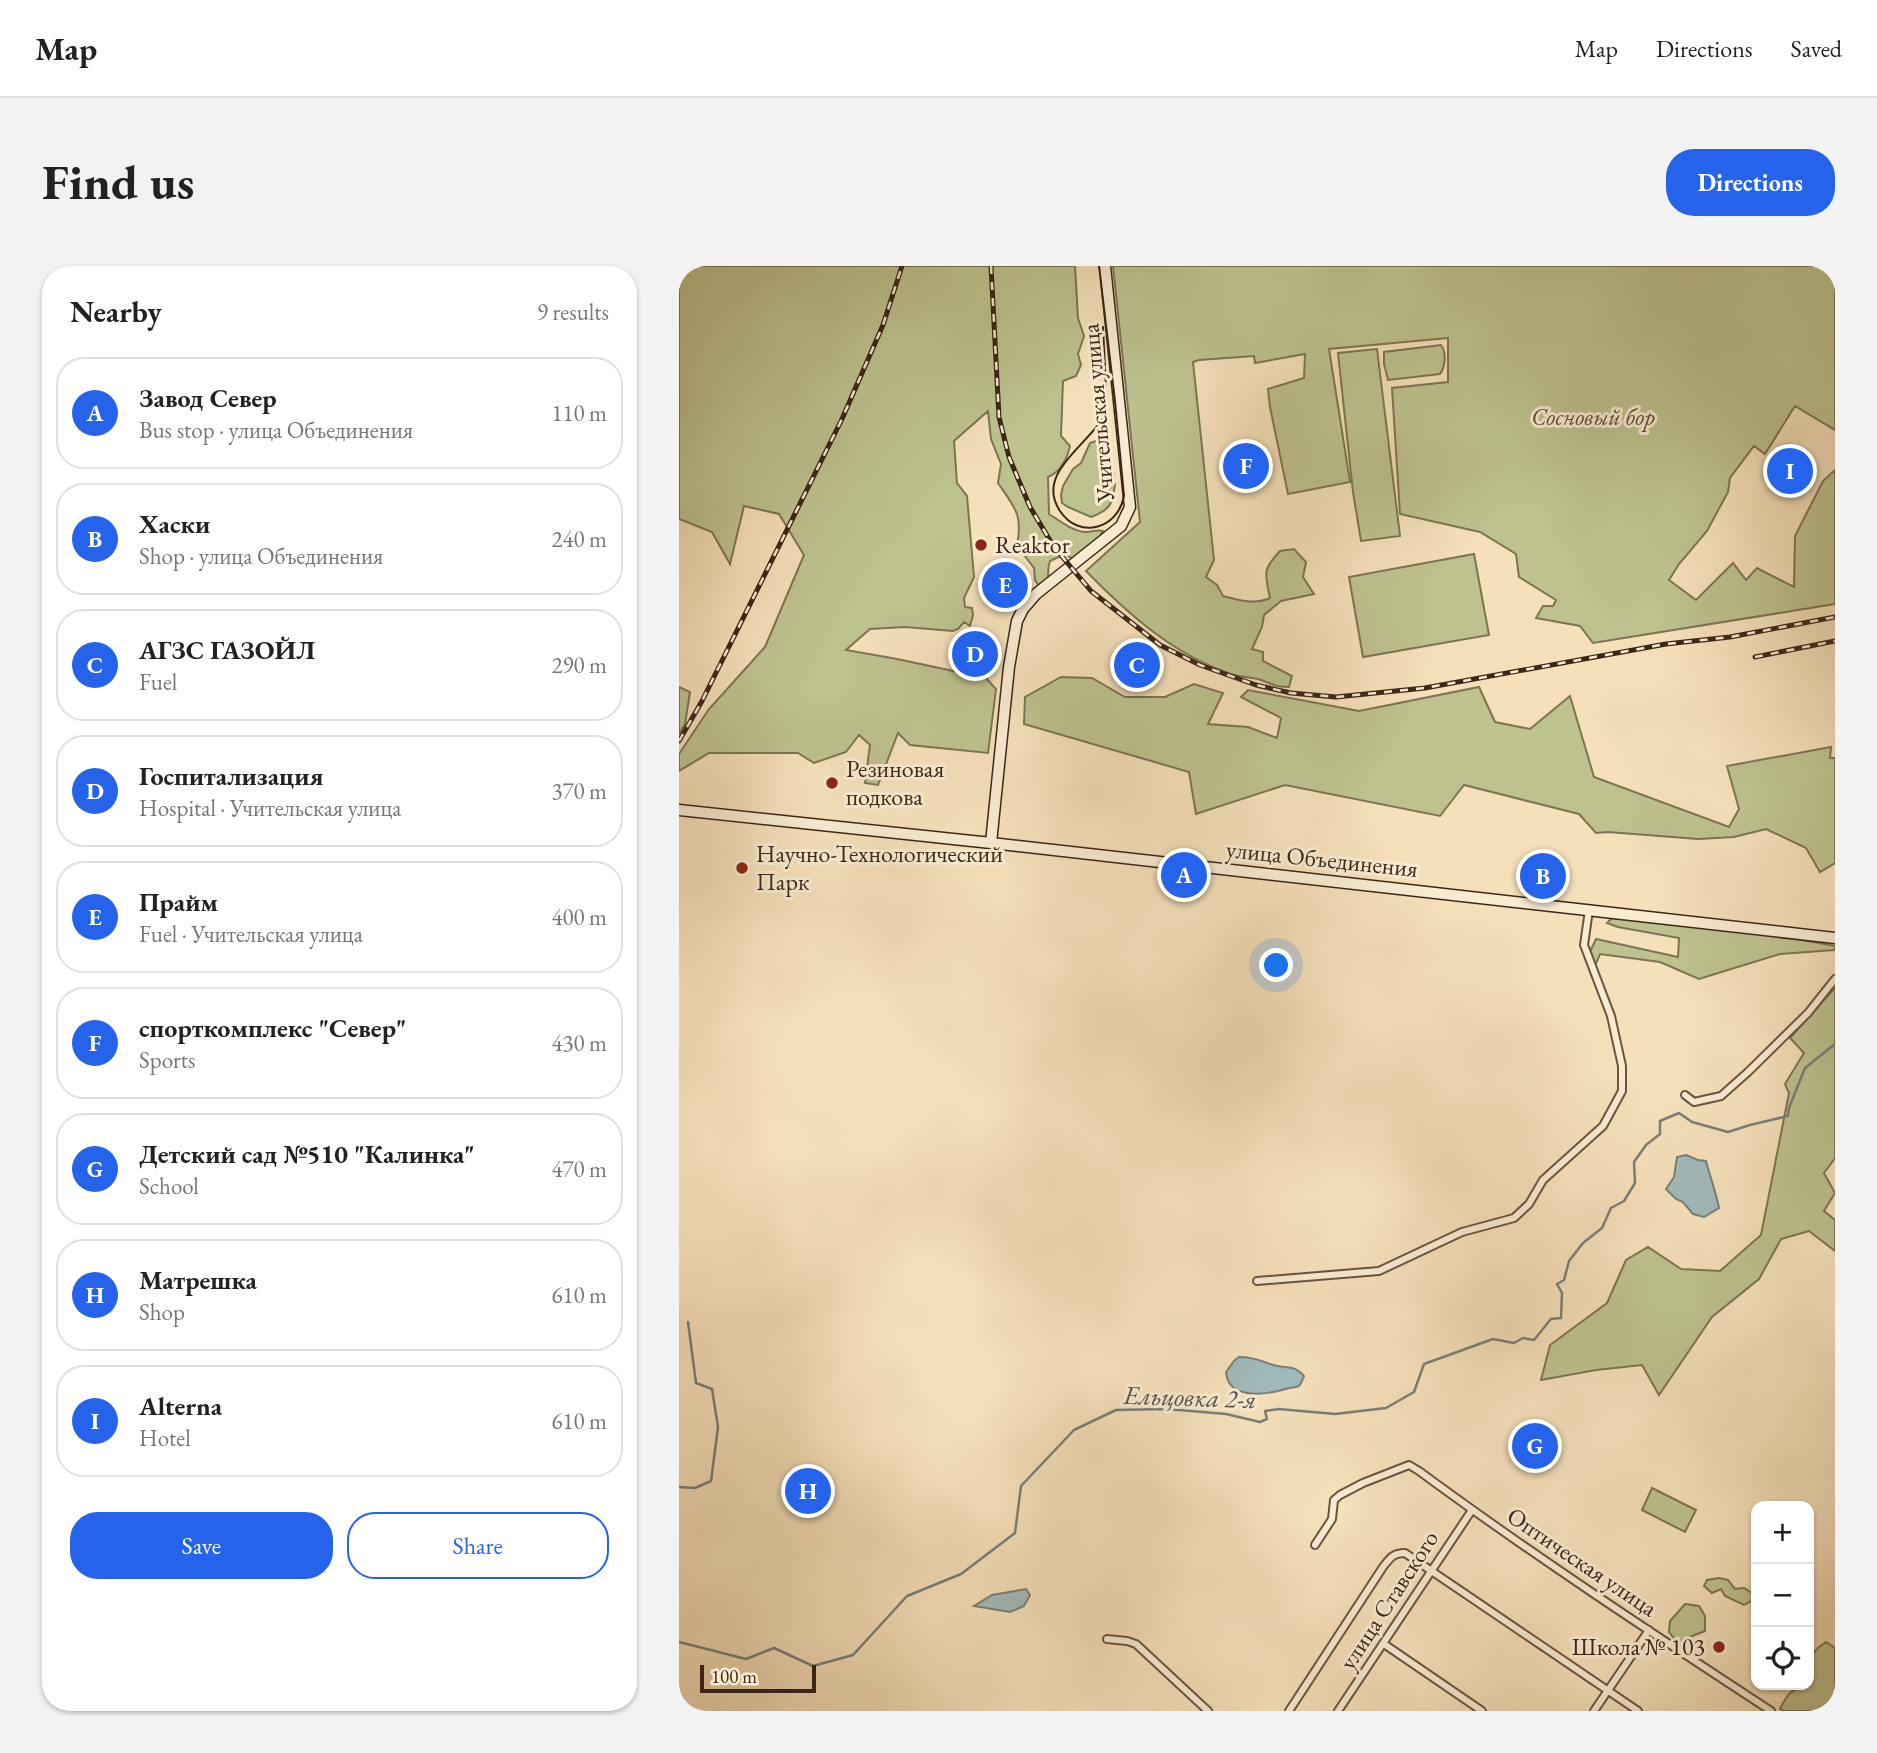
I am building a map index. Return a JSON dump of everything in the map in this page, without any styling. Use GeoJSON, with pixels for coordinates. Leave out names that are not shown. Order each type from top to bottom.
{"type":"FeatureCollection","features":[{"type":"Feature","properties":{"kind":"main road","name":"Учительская улица"},"geometry":{"type":"LineString","coordinates":[[991,843],[1009,667],[1017,621],[1036,594],[1121,526],[1130,507],[1105,266]]}},
{"type":"Feature","properties":{"kind":"main road","name":"улица Объединения"},"geometry":{"type":"LineString","coordinates":[[679,810],[1835,938]]}},
{"type":"Feature","properties":{"kind":"street"},"geometry":{"type":"LineString","coordinates":[[1257,1281],[1379,1271],[1462,1232],[1514,1218],[1529,1204],[1543,1180],[1604,1126],[1622,1091],[1622,1066],[1611,1016],[1584,945],[1589,911]]}},
{"type":"Feature","properties":{"kind":"street"},"geometry":{"type":"LineString","coordinates":[[1685,1095],[1694,1101],[1721,1096],[1808,1013],[1835,979]]}},
{"type":"Feature","properties":{"kind":"street","name":"Оптическая улица"},"geometry":{"type":"LineString","coordinates":[[1315,1545],[1332,1519],[1334,1500],[1340,1494],[1409,1465],[1771,1711]]}},
{"type":"Feature","properties":{"kind":"street","name":"улица Ставского"},"geometry":{"type":"LineString","coordinates":[[1338,1711],[1472,1510]]}},
{"type":"Feature","properties":{"kind":"street"},"geometry":{"type":"LineString","coordinates":[[1289,1711],[1383,1567],[1390,1557],[1397,1553],[1405,1553],[1638,1711]]}},
{"type":"Feature","properties":{"kind":"street"},"geometry":{"type":"LineString","coordinates":[[1594,1711],[1649,1630]]}},
{"type":"Feature","properties":{"kind":"street"},"geometry":{"type":"LineString","coordinates":[[1107,1639],[1136,1644],[1208,1711]]}},
{"type":"Feature","properties":{"kind":"street"},"geometry":{"type":"LineString","coordinates":[[1384,1644],[1482,1711]]}},
{"type":"Feature","properties":{"kind":"green space"},"geometry":{"type":"Polygon","coordinates":[[[679,266],[1075,266],[1078,318],[1084,336],[1078,354],[1081,365],[1076,376],[1063,381],[1061,436],[1070,446],[1062,464],[1048,477],[1049,514],[1076,530],[1103,531],[1098,539],[1073,559],[1065,554],[1050,561],[1047,583],[1040,588],[1035,580],[1034,568],[1017,546],[1019,526],[1016,512],[998,483],[1001,464],[991,439],[988,411],[954,441],[957,483],[967,496],[974,577],[964,598],[965,607],[972,608],[970,626],[964,622],[953,631],[905,627],[870,629],[846,650],[986,678],[996,689],[988,753],[910,745],[898,733],[878,785],[865,783],[870,745],[859,735],[846,752],[814,763],[798,753],[709,753],[679,771],[679,754],[709,709],[765,647],[804,555],[779,514],[744,506],[730,564],[712,532],[679,519],[679,266]]]}},
{"type":"Feature","properties":{"kind":"green space","name":"Сосновый бор"},"geometry":{"type":"Polygon","coordinates":[[[1113,266],[1835,266],[1835,430],[1795,406],[1765,454],[1754,446],[1730,478],[1728,492],[1707,531],[1669,580],[1696,600],[1733,563],[1746,580],[1757,568],[1794,587],[1795,536],[1823,481],[1835,470],[1835,604],[1593,643],[1580,626],[1536,618],[1543,606],[1553,606],[1556,600],[1519,577],[1516,554],[1480,532],[1400,514],[1392,388],[1448,382],[1448,338],[1329,349],[1350,482],[1288,494],[1268,389],[1304,378],[1305,354],[1255,363],[1254,356],[1199,360],[1193,362],[1214,560],[1206,577],[1217,585],[1223,596],[1247,601],[1264,600],[1270,598],[1266,573],[1270,563],[1280,551],[1294,549],[1306,562],[1303,577],[1314,594],[1281,601],[1264,615],[1262,627],[1252,649],[1263,652],[1263,661],[1292,676],[1289,687],[1234,675],[1210,666],[1153,631],[1118,603],[1086,571],[1140,522],[1113,266]]]}},
{"type":"Feature","properties":{"kind":"green space"},"geometry":{"type":"Polygon","coordinates":[[[1441,345],[1445,360],[1440,374],[1388,380],[1384,352],[1441,345]]]}},
{"type":"Feature","properties":{"kind":"green space"},"geometry":{"type":"Polygon","coordinates":[[[1377,349],[1400,536],[1361,541],[1338,353],[1377,349]]]}},
{"type":"Feature","properties":{"kind":"green space"},"geometry":{"type":"Polygon","coordinates":[[[1102,439],[1105,443],[1103,455],[1114,474],[1115,484],[1112,501],[1106,509],[1091,517],[1062,503],[1061,495],[1063,486],[1073,469],[1081,463],[1090,443],[1102,439]]]}},
{"type":"Feature","properties":{"kind":"green space"},"geometry":{"type":"Polygon","coordinates":[[[1474,554],[1489,635],[1363,657],[1349,577],[1474,554]]]}},
{"type":"Feature","properties":{"kind":"green space"},"geometry":{"type":"Polygon","coordinates":[[[1061,677],[1092,678],[1125,697],[1165,697],[1194,684],[1223,693],[1208,724],[1248,727],[1277,738],[1281,718],[1241,697],[1248,690],[1359,711],[1479,687],[1495,722],[1530,729],[1570,696],[1594,777],[1729,827],[1739,809],[1727,766],[1831,747],[1830,758],[1835,758],[1835,863],[1820,872],[1806,848],[1766,829],[1734,837],[1698,839],[1596,833],[1579,814],[1464,785],[1440,816],[1285,785],[1196,814],[1189,772],[1024,724],[1025,697],[1061,677]]]}},
{"type":"Feature","properties":{"kind":"green space"},"geometry":{"type":"Polygon","coordinates":[[[679,687],[690,692],[685,724],[679,734],[679,687]]]}},
{"type":"Feature","properties":{"kind":"green space"},"geometry":{"type":"Polygon","coordinates":[[[1612,918],[1780,936],[1835,946],[1835,950],[1780,954],[1699,979],[1660,962],[1600,954],[1595,966],[1590,952],[1596,939],[1678,957],[1679,938],[1607,923],[1612,918]]]}},
{"type":"Feature","properties":{"kind":"green space"},"geometry":{"type":"Polygon","coordinates":[[[1835,988],[1835,1158],[1824,1173],[1835,1193],[1824,1211],[1835,1220],[1835,1251],[1809,1231],[1781,1239],[1759,1279],[1712,1317],[1659,1395],[1642,1365],[1541,1380],[1550,1345],[1607,1303],[1626,1260],[1648,1247],[1681,1269],[1720,1271],[1761,1235],[1789,1093],[1785,1084],[1804,1053],[1790,1038],[1835,988]]]}},
{"type":"Feature","properties":{"kind":"green space"},"geometry":{"type":"Polygon","coordinates":[[[1652,1488],[1696,1510],[1685,1532],[1642,1510],[1652,1488]]]}},
{"type":"Feature","properties":{"kind":"green space"},"geometry":{"type":"Polygon","coordinates":[[[1707,1580],[1728,1580],[1735,1589],[1744,1588],[1751,1592],[1751,1601],[1744,1605],[1725,1596],[1721,1589],[1712,1593],[1704,1586],[1707,1580]]]}},
{"type":"Feature","properties":{"kind":"green space"},"geometry":{"type":"Polygon","coordinates":[[[1685,1604],[1699,1606],[1705,1616],[1705,1631],[1677,1642],[1669,1632],[1670,1621],[1685,1604]]]}},
{"type":"Feature","properties":{"kind":"green space"},"geometry":{"type":"Polygon","coordinates":[[[1826,1642],[1835,1648],[1835,1711],[1780,1709],[1794,1690],[1814,1690],[1814,1652],[1826,1642]]]}},
{"type":"Feature","properties":{"kind":"water"},"geometry":{"type":"Polygon","coordinates":[[[1686,1155],[1706,1161],[1715,1190],[1719,1208],[1704,1217],[1693,1214],[1666,1189],[1674,1177],[1677,1157],[1686,1155]]]}},
{"type":"Feature","properties":{"kind":"water"},"geometry":{"type":"Polygon","coordinates":[[[1239,1357],[1292,1368],[1304,1376],[1300,1385],[1295,1387],[1256,1394],[1239,1391],[1228,1381],[1226,1372],[1239,1357]]]}},
{"type":"Feature","properties":{"kind":"water"},"geometry":{"type":"Polygon","coordinates":[[[1026,1589],[1030,1595],[1024,1606],[1010,1612],[974,1606],[992,1595],[1026,1589]]]}},
{"type":"Feature","properties":{"kind":"waterway","name":"Ельцовка 2-я"},"geometry":{"type":"LineString","coordinates":[[679,1642],[746,1659],[774,1648],[813,1666],[853,1655],[907,1596],[961,1574],[1015,1533],[1021,1486],[1074,1430],[1116,1410],[1167,1409],[1226,1414],[1260,1422],[1267,1419],[1265,1411],[1279,1409],[1335,1414],[1386,1408],[1414,1392],[1424,1364],[1493,1339],[1514,1343],[1523,1338],[1534,1340],[1551,1319],[1561,1318],[1562,1293],[1557,1284],[1564,1280],[1569,1261],[1583,1243],[1602,1228],[1611,1208],[1624,1201],[1635,1183],[1634,1162],[1646,1145],[1660,1134],[1660,1121],[1679,1113],[1692,1122],[1728,1132],[1788,1116],[1805,1068],[1835,1044]]}},
{"type":"Feature","properties":{"kind":"waterway","name":"Ельцовка 2-я"},"geometry":{"type":"LineString","coordinates":[[679,1487],[695,1488],[711,1481],[718,1427],[712,1389],[696,1383],[688,1322]]}},
{"type":"Feature","properties":{"kind":"tram line"},"geometry":{"type":"LineString","coordinates":[[1099,266],[1124,496],[1120,507],[1106,523],[1087,528],[1077,526],[1060,511],[1054,496],[1054,483],[1060,470],[1091,434],[1107,410],[1103,327]]}},
{"type":"Feature","properties":{"kind":"railway"},"geometry":{"type":"LineString","coordinates":[[679,741],[702,701],[842,419],[883,325],[902,266]]}},
{"type":"Feature","properties":{"kind":"railway"},"geometry":{"type":"LineString","coordinates":[[991,266],[999,417],[1009,457],[1030,507],[1054,547],[1091,591],[1160,645],[1200,665],[1256,685],[1291,693],[1336,697],[1425,688],[1666,644],[1730,637],[1835,617]]}},
{"type":"Feature","properties":{"kind":"railway"},"geometry":{"type":"LineString","coordinates":[[1755,657],[1835,641]]}},
{"type":"Feature","properties":{"kind":"place","name":"спорткомплекс \"Север\""},"geometry":{"type":"Point","coordinates":[1246,466]}},
{"type":"Feature","properties":{"kind":"place","name":"Alterna"},"geometry":{"type":"Point","coordinates":[1790,471]}},
{"type":"Feature","properties":{"kind":"place","name":"Reaktor"},"geometry":{"type":"Point","coordinates":[981,545]}},
{"type":"Feature","properties":{"kind":"place","name":"Прайм"},"geometry":{"type":"Point","coordinates":[1005,585]}},
{"type":"Feature","properties":{"kind":"place","name":"Госпитализация"},"geometry":{"type":"Point","coordinates":[975,654]}},
{"type":"Feature","properties":{"kind":"place","name":"АГЗС ГАЗОЙЛ"},"geometry":{"type":"Point","coordinates":[1137,665]}},
{"type":"Feature","properties":{"kind":"place","name":"Резиновая подкова"},"geometry":{"type":"Point","coordinates":[832,783]}},
{"type":"Feature","properties":{"kind":"place","name":"Научно-Технологический Парк"},"geometry":{"type":"Point","coordinates":[742,868]}},
{"type":"Feature","properties":{"kind":"place","name":"Завод Север"},"geometry":{"type":"Point","coordinates":[1184,875]}},
{"type":"Feature","properties":{"kind":"place","name":"Хаски"},"geometry":{"type":"Point","coordinates":[1543,876]}},
{"type":"Feature","properties":{"kind":"place","name":"Детский сад №510 \"Калинка\""},"geometry":{"type":"Point","coordinates":[1535,1446]}},
{"type":"Feature","properties":{"kind":"place","name":"Матрешка"},"geometry":{"type":"Point","coordinates":[808,1491]}},
{"type":"Feature","properties":{"kind":"place","name":"Школа № 103"},"geometry":{"type":"Point","coordinates":[1719,1647]}}]}
